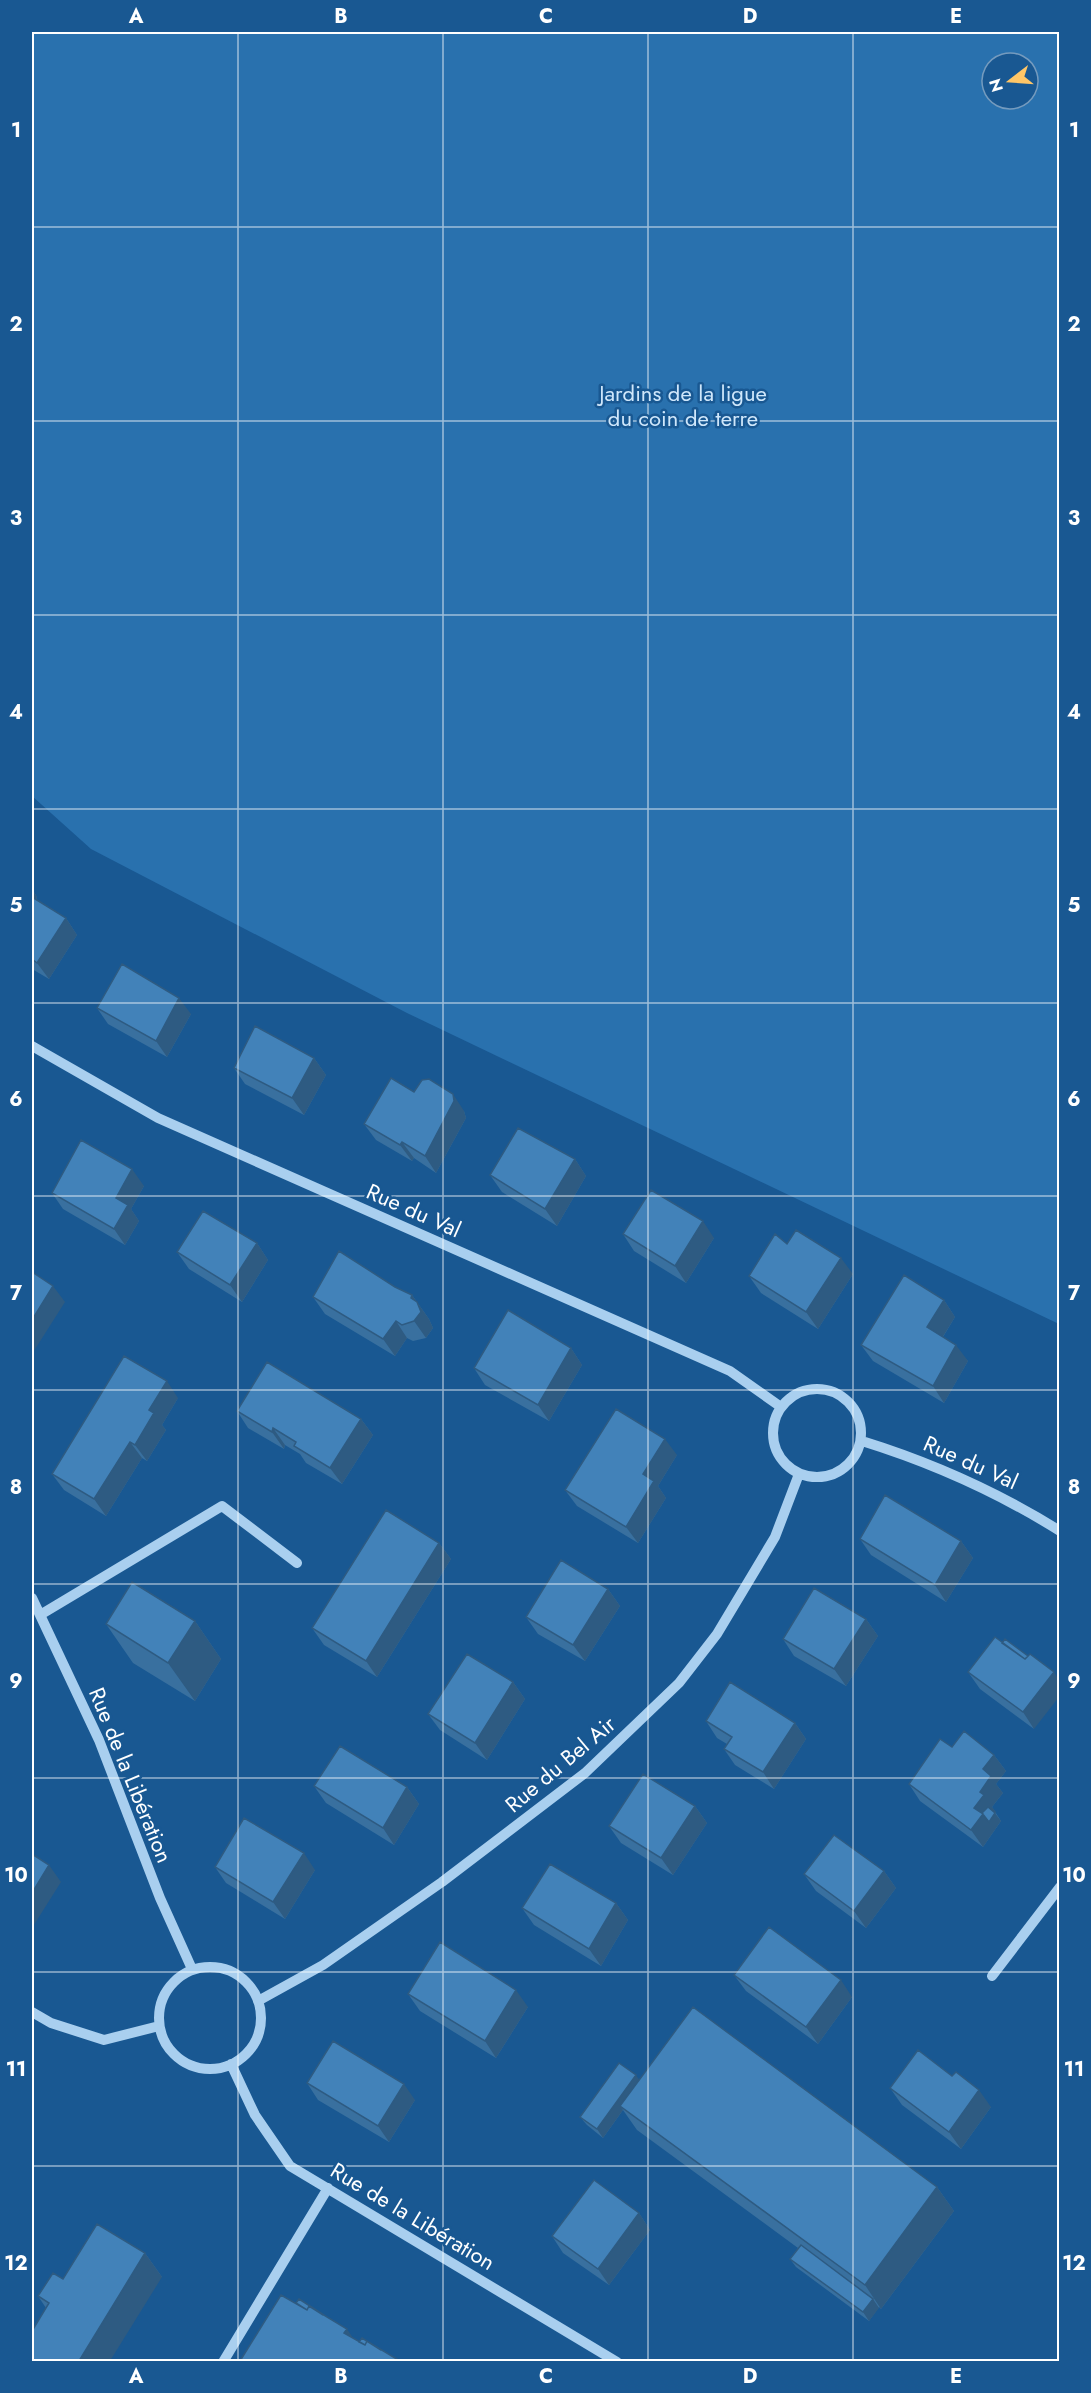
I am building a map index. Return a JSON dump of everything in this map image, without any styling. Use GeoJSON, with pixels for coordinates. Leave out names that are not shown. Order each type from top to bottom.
{"type":"FeatureCollection","features":[{"type":"Feature","properties":{"kind":"street","name":"Rue du Val"},"geometry":{"type":"LineString","coordinates":[[32,1046],[158,1118],[730,1371],[781,1407]]}},
{"type":"Feature","properties":{"kind":"street"},"geometry":{"type":"LineString","coordinates":[[820,1388],[834,1392],[847,1400],[856,1411],[861,1425],[862,1441],[850,1465],[838,1473],[812,1478],[799,1474],[779,1457],[774,1446],[772,1432],[781,1407],[791,1397],[804,1390],[820,1388]]}},
{"type":"Feature","properties":{"kind":"street","name":"Rue du Val"},"geometry":{"type":"LineString","coordinates":[[862,1441],[927,1462],[1015,1503],[1059,1531]]}},
{"type":"Feature","properties":{"kind":"street","name":"Rue du Bel Air"},"geometry":{"type":"LineString","coordinates":[[258,2001],[323,1965],[452,1875],[585,1773],[679,1683],[717,1634],[775,1537],[799,1474]]}},
{"type":"Feature","properties":{"kind":"street"},"geometry":{"type":"LineString","coordinates":[[40,1615],[222,1506],[297,1563]]}},
{"type":"Feature","properties":{"kind":"street","name":"Rue de la Libération"},"geometry":{"type":"LineString","coordinates":[[32,1598],[99,1740],[160,1898],[192,1969]]}},
{"type":"Feature","properties":{"kind":"street"},"geometry":{"type":"LineString","coordinates":[[992,1976],[1059,1887]]}},
{"type":"Feature","properties":{"kind":"street"},"geometry":{"type":"LineString","coordinates":[[208,1966],[224,1968],[239,1975],[251,1986],[258,2001],[262,2016],[260,2031],[254,2045],[244,2056],[231,2064],[216,2069],[201,2068],[186,2063],[173,2053],[164,2041],[159,2026],[159,2008],[165,1992],[176,1978],[192,1969],[208,1966]]}},
{"type":"Feature","properties":{"kind":"street"},"geometry":{"type":"LineString","coordinates":[[32,2012],[51,2024],[104,2040],[159,2026]]}},
{"type":"Feature","properties":{"kind":"street","name":"Rue de la Libération"},"geometry":{"type":"LineString","coordinates":[[231,2064],[255,2115],[290,2166],[616,2361]]}},
{"type":"Feature","properties":{"kind":"street"},"geometry":{"type":"LineString","coordinates":[[223,2361],[328,2188]]}},
{"type":"Feature","properties":{"kind":"green space","name":"Jardins de la ligue du coin de terre"},"geometry":{"type":"Polygon","coordinates":[[[32,32],[1059,32],[1059,1324],[407,1013],[91,849],[32,796],[32,32]]]}},
{"type":"Feature","properties":{"kind":"building"},"geometry":{"type":"Polygon","coordinates":[[[32,897],[66,918],[37,963],[32,959],[32,897]]]}},
{"type":"Feature","properties":{"kind":"building"},"geometry":{"type":"Polygon","coordinates":[[[122,964],[179,998],[156,1041],[97,1008],[122,964]]]}},
{"type":"Feature","properties":{"kind":"building"},"geometry":{"type":"Polygon","coordinates":[[[255,1026],[314,1058],[292,1098],[234,1068],[255,1026]]]}},
{"type":"Feature","properties":{"kind":"building"},"geometry":{"type":"Polygon","coordinates":[[[391,1078],[414,1092],[422,1080],[429,1079],[453,1094],[454,1101],[425,1156],[402,1142],[400,1145],[364,1124],[391,1078]]]}},
{"type":"Feature","properties":{"kind":"building"},"geometry":{"type":"Polygon","coordinates":[[[518,1128],[575,1159],[545,1209],[490,1175],[518,1128]]]}},
{"type":"Feature","properties":{"kind":"building"},"geometry":{"type":"Polygon","coordinates":[[[81,1140],[132,1169],[116,1198],[128,1205],[114,1229],[52,1193],[81,1140]]]}},
{"type":"Feature","properties":{"kind":"building"},"geometry":{"type":"Polygon","coordinates":[[[651,1190],[703,1221],[675,1266],[623,1234],[651,1190]]]}},
{"type":"Feature","properties":{"kind":"building"},"geometry":{"type":"Polygon","coordinates":[[[203,1211],[257,1243],[230,1285],[177,1252],[203,1211]]]}},
{"type":"Feature","properties":{"kind":"building"},"geometry":{"type":"Polygon","coordinates":[[[796,1230],[841,1258],[806,1312],[749,1276],[775,1234],[787,1244],[796,1230]]]}},
{"type":"Feature","properties":{"kind":"building"},"geometry":{"type":"Polygon","coordinates":[[[339,1251],[395,1287],[412,1295],[411,1298],[417,1302],[421,1312],[414,1321],[402,1325],[396,1321],[383,1339],[313,1297],[339,1251]]]}},
{"type":"Feature","properties":{"kind":"building"},"geometry":{"type":"Polygon","coordinates":[[[32,1272],[53,1286],[32,1320],[32,1272]]]}},
{"type":"Feature","properties":{"kind":"building"},"geometry":{"type":"Polygon","coordinates":[[[904,1275],[944,1300],[927,1327],[956,1345],[933,1386],[861,1345],[904,1275]]]}},
{"type":"Feature","properties":{"kind":"building"},"geometry":{"type":"Polygon","coordinates":[[[508,1310],[571,1348],[538,1405],[474,1368],[508,1310]]]}},
{"type":"Feature","properties":{"kind":"building"},"geometry":{"type":"Polygon","coordinates":[[[124,1356],[167,1381],[149,1410],[154,1413],[135,1445],[130,1442],[94,1499],[52,1474],[124,1356]]]}},
{"type":"Feature","properties":{"kind":"building"},"geometry":{"type":"Polygon","coordinates":[[[267,1362],[361,1419],[330,1468],[294,1446],[296,1442],[273,1428],[272,1432],[237,1411],[267,1362]]]}},
{"type":"Feature","properties":{"kind":"building"},"geometry":{"type":"Polygon","coordinates":[[[616,1409],[665,1439],[643,1474],[654,1481],[626,1527],[565,1490],[616,1409]]]}},
{"type":"Feature","properties":{"kind":"building"},"geometry":{"type":"Polygon","coordinates":[[[885,1495],[961,1541],[935,1585],[860,1539],[885,1495]]]}},
{"type":"Feature","properties":{"kind":"building"},"geometry":{"type":"Polygon","coordinates":[[[386,1510],[439,1543],[366,1661],[312,1628],[386,1510]]]}},
{"type":"Feature","properties":{"kind":"building"},"geometry":{"type":"Polygon","coordinates":[[[561,1560],[608,1589],[573,1645],[526,1617],[561,1560]]]}},
{"type":"Feature","properties":{"kind":"building"},"geometry":{"type":"Polygon","coordinates":[[[132,1582],[195,1621],[168,1663],[106,1624],[132,1582]]]}},
{"type":"Feature","properties":{"kind":"building"},"geometry":{"type":"Polygon","coordinates":[[[814,1588],[866,1619],[834,1669],[783,1639],[814,1588]]]}},
{"type":"Feature","properties":{"kind":"building"},"geometry":{"type":"Polygon","coordinates":[[[995,1637],[1025,1659],[1030,1654],[1054,1672],[1023,1712],[968,1672],[995,1637]]]}},
{"type":"Feature","properties":{"kind":"building"},"geometry":{"type":"Polygon","coordinates":[[[1005,1639],[1028,1656],[1025,1659],[1002,1643],[1005,1639]]]}},
{"type":"Feature","properties":{"kind":"building"},"geometry":{"type":"Polygon","coordinates":[[[467,1654],[513,1682],[475,1743],[428,1714],[467,1654]]]}},
{"type":"Feature","properties":{"kind":"building"},"geometry":{"type":"Polygon","coordinates":[[[730,1682],[795,1723],[763,1772],[724,1749],[732,1737],[706,1721],[730,1682]]]}},
{"type":"Feature","properties":{"kind":"building"},"geometry":{"type":"Polygon","coordinates":[[[964,1731],[994,1755],[983,1769],[991,1776],[980,1792],[984,1795],[974,1808],[983,1814],[971,1830],[909,1784],[940,1739],[952,1747],[964,1731]]]}},
{"type":"Feature","properties":{"kind":"building"},"geometry":{"type":"Polygon","coordinates":[[[340,1746],[407,1787],[383,1828],[314,1786],[340,1746]]]}},
{"type":"Feature","properties":{"kind":"building"},"geometry":{"type":"Polygon","coordinates":[[[643,1774],[695,1806],[661,1858],[609,1826],[643,1774]]]}},
{"type":"Feature","properties":{"kind":"building"},"geometry":{"type":"Polygon","coordinates":[[[988,1807],[995,1813],[989,1822],[982,1813],[988,1807]]]}},
{"type":"Feature","properties":{"kind":"building"},"geometry":{"type":"Polygon","coordinates":[[[244,1818],[304,1853],[273,1902],[215,1867],[244,1818]]]}},
{"type":"Feature","properties":{"kind":"building"},"geometry":{"type":"Polygon","coordinates":[[[834,1835],[884,1871],[854,1911],[804,1874],[834,1835]]]}},
{"type":"Feature","properties":{"kind":"building"},"geometry":{"type":"Polygon","coordinates":[[[32,1854],[49,1865],[32,1893],[32,1854]]]}},
{"type":"Feature","properties":{"kind":"building"},"geometry":{"type":"Polygon","coordinates":[[[550,1864],[616,1903],[589,1949],[522,1908],[550,1864]]]}},
{"type":"Feature","properties":{"kind":"building"},"geometry":{"type":"Polygon","coordinates":[[[769,1927],[841,1980],[806,2027],[734,1975],[769,1927]]]}},
{"type":"Feature","properties":{"kind":"building"},"geometry":{"type":"Polygon","coordinates":[[[440,1942],[516,1990],[485,2041],[408,1994],[440,1942]]]}},
{"type":"Feature","properties":{"kind":"building"},"geometry":{"type":"Polygon","coordinates":[[[693,2007],[937,2187],[865,2285],[620,2106],[693,2007]]]}},
{"type":"Feature","properties":{"kind":"building"},"geometry":{"type":"Polygon","coordinates":[[[333,2041],[404,2084],[378,2126],[307,2083],[333,2041]]]}},
{"type":"Feature","properties":{"kind":"building"},"geometry":{"type":"Polygon","coordinates":[[[918,2050],[952,2076],[956,2072],[979,2090],[949,2132],[890,2088],[918,2050]]]}},
{"type":"Feature","properties":{"kind":"building"},"geometry":{"type":"Polygon","coordinates":[[[619,2063],[636,2075],[597,2129],[580,2117],[619,2063]]]}},
{"type":"Feature","properties":{"kind":"building"},"geometry":{"type":"Polygon","coordinates":[[[594,2180],[639,2213],[598,2269],[552,2236],[594,2180]]]}},
{"type":"Feature","properties":{"kind":"building"},"geometry":{"type":"Polygon","coordinates":[[[97,2224],[145,2253],[79,2361],[32,2361],[32,2331],[49,2303],[38,2296],[53,2273],[63,2279],[97,2224]]]}},
{"type":"Feature","properties":{"kind":"building"},"geometry":{"type":"Polygon","coordinates":[[[801,2245],[873,2299],[863,2312],[790,2259],[801,2245]]]}},
{"type":"Feature","properties":{"kind":"building"},"geometry":{"type":"Polygon","coordinates":[[[281,2295],[307,2310],[309,2306],[347,2329],[344,2333],[365,2345],[367,2341],[400,2361],[240,2361],[281,2295]]]}},
{"type":"Feature","properties":{"kind":"building"},"geometry":{"type":"Polygon","coordinates":[[[299,2299],[324,2315],[309,2306],[307,2310],[296,2303],[299,2299]]]}},
{"type":"Feature","properties":{"kind":"building"},"geometry":{"type":"Polygon","coordinates":[[[362,2338],[367,2341],[365,2345],[359,2342],[362,2338]]]}}]}
